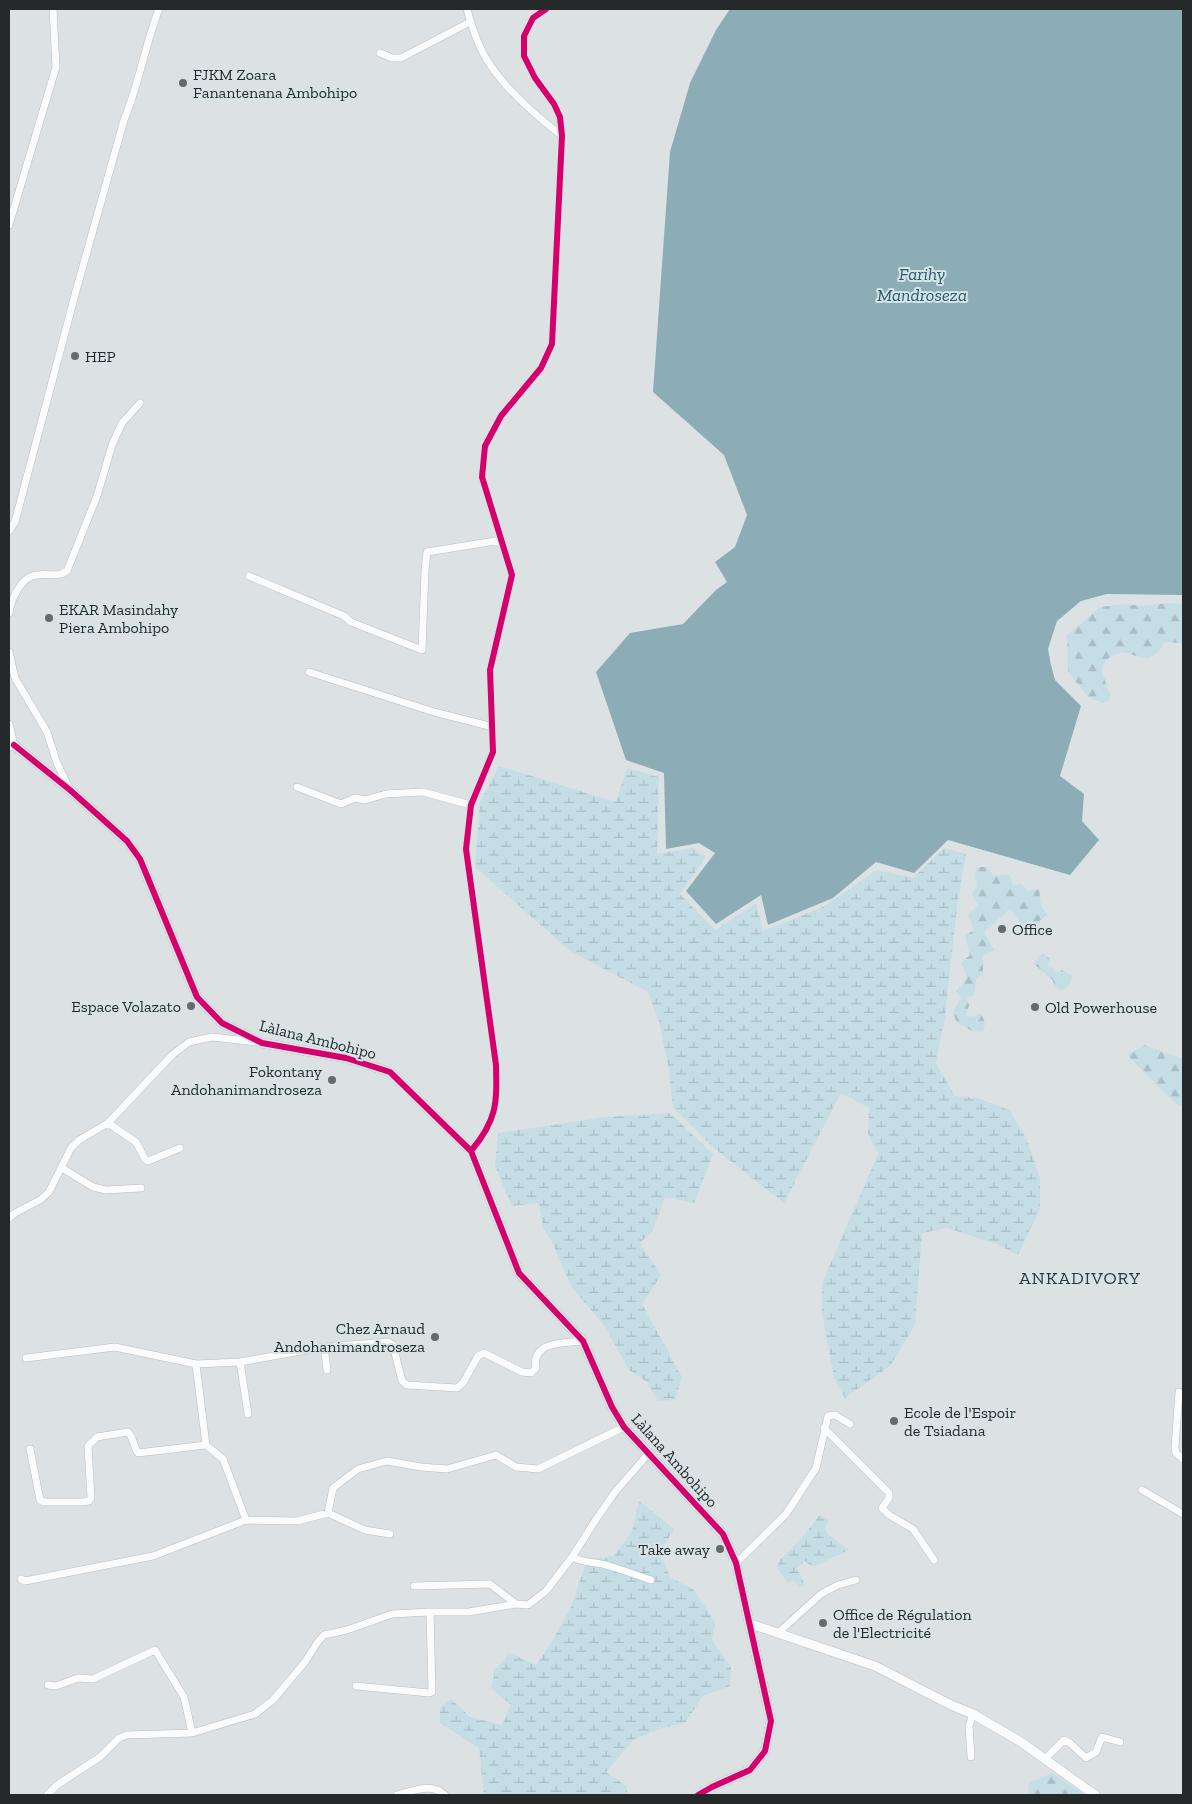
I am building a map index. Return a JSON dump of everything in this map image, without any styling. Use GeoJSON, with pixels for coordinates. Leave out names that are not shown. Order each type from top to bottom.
{"type":"FeatureCollection","features":[{"type":"Feature","properties":{"kind":"street"},"geometry":{"type":"LineString","coordinates":[[9,225],[56,67],[53,9]]}},
{"type":"Feature","properties":{"kind":"street"},"geometry":{"type":"LineString","coordinates":[[9,531],[17,516],[102,196],[124,120],[131,103],[152,26],[159,9]]}},
{"type":"Feature","properties":{"kind":"street"},"geometry":{"type":"LineString","coordinates":[[467,9],[470,22],[489,64],[498,76],[562,136]]}},
{"type":"Feature","properties":{"kind":"street"},"geometry":{"type":"LineString","coordinates":[[472,1151],[484,1136],[493,1116],[497,1093],[496,1065],[466,849],[471,804],[493,752],[490,670],[512,575],[485,493],[482,477],[485,446],[501,416],[541,368],[552,344],[562,136],[560,117],[554,104],[534,78],[524,56],[524,36],[533,18],[546,9]]}},
{"type":"Feature","properties":{"kind":"street"},"geometry":{"type":"LineString","coordinates":[[380,53],[392,58],[401,58],[470,22]]}},
{"type":"Feature","properties":{"kind":"street"},"geometry":{"type":"LineString","coordinates":[[9,614],[19,588],[30,576],[38,574],[60,576],[67,572],[97,496],[112,445],[122,424],[140,403]]}},
{"type":"Feature","properties":{"kind":"street"},"geometry":{"type":"LineString","coordinates":[[249,576],[344,616],[351,622],[422,650],[427,552],[502,540]]}},
{"type":"Feature","properties":{"kind":"street"},"geometry":{"type":"LineString","coordinates":[[9,652],[15,678],[47,732],[57,762],[70,790]]}},
{"type":"Feature","properties":{"kind":"street"},"geometry":{"type":"LineString","coordinates":[[309,672],[434,712],[493,728]]}},
{"type":"Feature","properties":{"kind":"street"},"geometry":{"type":"LineString","coordinates":[[9,724],[11,745]]}},
{"type":"Feature","properties":{"kind":"street","name":"Làlana Ambohipo"},"geometry":{"type":"LineString","coordinates":[[11,745],[70,790],[126,841],[140,859],[196,997],[222,1023],[262,1042],[346,1058],[390,1072],[472,1151],[519,1273],[583,1341],[612,1407],[624,1427],[723,1534],[736,1563],[771,1721],[765,1751],[750,1770],[698,1795]]}},
{"type":"Feature","properties":{"kind":"street"},"geometry":{"type":"LineString","coordinates":[[297,787],[341,804],[355,798],[366,800],[386,794],[423,792],[471,804]]}},
{"type":"Feature","properties":{"kind":"street"},"geometry":{"type":"LineString","coordinates":[[9,1218],[40,1200],[49,1192],[62,1168],[66,1155],[79,1140],[108,1123],[172,1055],[189,1042],[212,1036],[262,1042]]}},
{"type":"Feature","properties":{"kind":"street"},"geometry":{"type":"LineString","coordinates":[[108,1123],[136,1142],[148,1161],[180,1148]]}},
{"type":"Feature","properties":{"kind":"street"},"geometry":{"type":"LineString","coordinates":[[62,1168],[93,1187],[106,1190],[141,1188]]}},
{"type":"Feature","properties":{"kind":"street"},"geometry":{"type":"LineString","coordinates":[[26,1358],[115,1347],[196,1364],[240,1362],[324,1347],[388,1342],[394,1345],[402,1381],[407,1385],[457,1388],[464,1383],[478,1356],[481,1354],[484,1353],[522,1372],[531,1373],[536,1368],[535,1359],[537,1354],[543,1348],[583,1341]]}},
{"type":"Feature","properties":{"kind":"street"},"geometry":{"type":"LineString","coordinates":[[324,1347],[327,1370]]}},
{"type":"Feature","properties":{"kind":"street"},"geometry":{"type":"LineString","coordinates":[[240,1362],[248,1414]]}},
{"type":"Feature","properties":{"kind":"street"},"geometry":{"type":"LineString","coordinates":[[196,1364],[206,1445],[223,1459],[246,1520]]}},
{"type":"Feature","properties":{"kind":"street"},"geometry":{"type":"LineString","coordinates":[[1179,1392],[1175,1448],[1176,1453],[1183,1459]]}},
{"type":"Feature","properties":{"kind":"street"},"geometry":{"type":"LineString","coordinates":[[736,1563],[786,1514],[816,1468],[828,1416],[830,1415],[850,1424]]}},
{"type":"Feature","properties":{"kind":"street"},"geometry":{"type":"LineString","coordinates":[[328,1513],[333,1488],[358,1469],[387,1462],[447,1469],[496,1455],[516,1468],[538,1469],[624,1427]]}},
{"type":"Feature","properties":{"kind":"street"},"geometry":{"type":"LineString","coordinates":[[824,1428],[889,1493],[889,1498],[882,1508],[889,1515],[913,1529],[934,1560]]}},
{"type":"Feature","properties":{"kind":"street"},"geometry":{"type":"LineString","coordinates":[[30,1449],[40,1500],[44,1502],[83,1502],[89,1501],[91,1498],[88,1446],[96,1437],[128,1432],[132,1436],[138,1453],[206,1445]]}},
{"type":"Feature","properties":{"kind":"street"},"geometry":{"type":"LineString","coordinates":[[47,1795],[57,1785],[100,1757],[119,1738],[127,1735],[192,1733],[255,1714],[273,1700],[305,1662],[316,1643],[324,1635],[347,1630],[392,1614],[469,1612],[516,1604],[528,1605],[546,1591],[572,1557],[615,1492],[649,1453]]}},
{"type":"Feature","properties":{"kind":"street"},"geometry":{"type":"LineString","coordinates":[[1142,1490],[1183,1514]]}},
{"type":"Feature","properties":{"kind":"street"},"geometry":{"type":"LineString","coordinates":[[21,1580],[25,1581],[153,1556],[246,1520],[297,1521],[328,1513],[365,1530],[390,1534]]}},
{"type":"Feature","properties":{"kind":"street"},"geometry":{"type":"LineString","coordinates":[[572,1557],[581,1562],[606,1565],[652,1580]]}},
{"type":"Feature","properties":{"kind":"street"},"geometry":{"type":"LineString","coordinates":[[778,1634],[821,1594],[838,1585],[856,1580]]}},
{"type":"Feature","properties":{"kind":"street"},"geometry":{"type":"LineString","coordinates":[[414,1586],[490,1584],[516,1604]]}},
{"type":"Feature","properties":{"kind":"street"},"geometry":{"type":"LineString","coordinates":[[356,1686],[432,1692],[430,1612]]}},
{"type":"Feature","properties":{"kind":"street"},"geometry":{"type":"LineString","coordinates":[[751,1624],[875,1666],[973,1714],[1021,1742],[1095,1795]]}},
{"type":"Feature","properties":{"kind":"street"},"geometry":{"type":"LineString","coordinates":[[48,1685],[56,1686],[78,1678],[93,1679],[156,1650],[184,1697],[192,1733]]}},
{"type":"Feature","properties":{"kind":"street"},"geometry":{"type":"LineString","coordinates":[[970,1758],[969,1726],[973,1714]]}},
{"type":"Feature","properties":{"kind":"street"},"geometry":{"type":"LineString","coordinates":[[1045,1759],[1064,1740],[1086,1758],[1096,1752],[1102,1737],[1120,1742]]}},
{"type":"Feature","properties":{"kind":"street"},"geometry":{"type":"LineString","coordinates":[[397,1795],[431,1787],[445,1795]]}},
{"type":"Feature","properties":{"kind":"green space"},"geometry":{"type":"Polygon","coordinates":[[[1168,603],[1183,604],[1183,643],[1165,642],[1158,652],[1147,659],[1122,652],[1110,657],[1103,664],[1102,672],[1111,698],[1104,703],[1089,698],[1068,672],[1067,635],[1100,607],[1123,604],[1143,606],[1168,603]]]}},
{"type":"Feature","properties":{"kind":"green space"},"geometry":{"type":"Polygon","coordinates":[[[499,766],[616,802],[627,768],[659,777],[657,854],[692,848],[706,857],[680,894],[715,930],[756,903],[763,931],[825,906],[877,870],[913,878],[944,848],[966,854],[957,906],[945,1017],[936,1063],[955,1096],[977,1098],[1009,1110],[1026,1137],[1040,1178],[1040,1209],[1018,1255],[996,1244],[947,1228],[922,1233],[915,1325],[890,1366],[845,1398],[834,1378],[822,1313],[822,1283],[878,1154],[868,1133],[869,1108],[841,1093],[784,1203],[714,1148],[673,1108],[669,1070],[659,1022],[648,992],[570,951],[475,867],[480,802],[499,766]]]}},
{"type":"Feature","properties":{"kind":"green space"},"geometry":{"type":"Polygon","coordinates":[[[977,867],[987,867],[994,876],[1009,874],[1013,885],[1021,884],[1029,891],[1039,889],[1041,905],[1047,915],[1039,921],[1037,931],[1027,932],[1010,909],[984,932],[994,950],[983,956],[983,973],[976,980],[974,995],[967,998],[969,1006],[966,1015],[974,1017],[980,1013],[984,1022],[983,1032],[972,1031],[957,1023],[953,1012],[961,998],[956,991],[967,978],[961,963],[970,955],[965,936],[974,930],[968,915],[978,905],[972,894],[977,886],[975,875],[977,867]]]}},
{"type":"Feature","properties":{"kind":"green space"},"geometry":{"type":"Polygon","coordinates":[[[1044,953],[1051,960],[1047,965],[1053,968],[1055,973],[1062,970],[1073,976],[1068,987],[1061,990],[1055,987],[1052,979],[1034,965],[1039,956],[1044,953]]]}},
{"type":"Feature","properties":{"kind":"green space"},"geometry":{"type":"Polygon","coordinates":[[[1144,1045],[1183,1059],[1183,1106],[1176,1104],[1127,1055],[1144,1045]]]}},
{"type":"Feature","properties":{"kind":"green space"},"geometry":{"type":"Polygon","coordinates":[[[670,1113],[713,1154],[694,1203],[665,1197],[653,1230],[640,1243],[661,1275],[642,1304],[682,1377],[675,1400],[658,1401],[647,1382],[629,1370],[604,1325],[572,1288],[552,1242],[543,1227],[539,1203],[512,1206],[495,1166],[498,1133],[606,1117],[670,1113]]]}},
{"type":"Feature","properties":{"kind":"green space"},"geometry":{"type":"Polygon","coordinates":[[[639,1501],[674,1529],[659,1553],[671,1578],[693,1589],[715,1622],[712,1640],[731,1667],[730,1686],[703,1696],[685,1723],[662,1728],[633,1740],[606,1772],[626,1786],[628,1795],[484,1795],[479,1748],[440,1723],[440,1707],[451,1699],[470,1717],[502,1725],[511,1705],[491,1688],[495,1670],[509,1653],[536,1665],[553,1640],[571,1607],[587,1560],[614,1556],[632,1531],[639,1501]]]}},
{"type":"Feature","properties":{"kind":"green space"},"geometry":{"type":"Polygon","coordinates":[[[820,1515],[829,1520],[825,1529],[829,1535],[849,1550],[815,1566],[811,1566],[805,1561],[797,1568],[805,1585],[799,1588],[794,1580],[788,1583],[777,1568],[780,1560],[820,1515]]]}},
{"type":"Feature","properties":{"kind":"green space"},"geometry":{"type":"Polygon","coordinates":[[[1052,1773],[1085,1795],[1028,1795],[1029,1783],[1052,1773]]]}},
{"type":"Feature","properties":{"kind":"water","name":"Farihy Mandroseza"},"geometry":{"type":"Polygon","coordinates":[[[730,9],[1183,9],[1183,595],[1107,594],[1081,601],[1057,621],[1048,649],[1055,680],[1081,706],[1060,776],[1084,794],[1082,821],[1099,840],[1070,875],[948,840],[914,873],[876,862],[833,898],[768,925],[761,895],[716,924],[686,891],[715,853],[699,843],[666,849],[664,773],[626,760],[596,672],[630,633],[683,624],[716,590],[727,582],[715,562],[735,547],[747,515],[724,455],[653,392],[670,152],[690,83],[716,30],[730,9]]]}},
{"type":"Feature","properties":{"kind":"cycle path"},"geometry":{"type":"LineString","coordinates":[[471,1151],[486,1130],[494,1111],[496,1065],[466,849],[471,805],[493,752],[490,670],[512,575],[482,477],[485,446],[501,416],[541,368],[552,344],[562,136],[560,117],[554,104],[535,78],[524,56],[524,36],[533,18],[546,9]]}},
{"type":"Feature","properties":{"kind":"cycle path"},"geometry":{"type":"LineString","coordinates":[[14,745],[70,790],[127,841],[140,859],[197,997],[222,1023],[262,1043],[346,1058],[390,1072],[471,1151],[519,1273],[583,1341],[612,1407],[624,1427],[723,1534],[736,1563],[771,1721],[765,1751],[750,1770],[698,1795]]}},
{"type":"Feature","properties":{"kind":"place","name":"FJKM Zoara Fanantenana Ambohipo"},"geometry":{"type":"Point","coordinates":[183,83]}},
{"type":"Feature","properties":{"kind":"place","name":"HEP"},"geometry":{"type":"Point","coordinates":[75,356]}},
{"type":"Feature","properties":{"kind":"place","name":"EKAR Masindahy Piera Ambohipo"},"geometry":{"type":"Point","coordinates":[49,618]}},
{"type":"Feature","properties":{"kind":"place","name":"Office"},"geometry":{"type":"Point","coordinates":[1002,929]}},
{"type":"Feature","properties":{"kind":"place","name":"Espace Volazato"},"geometry":{"type":"Point","coordinates":[191,1006]}},
{"type":"Feature","properties":{"kind":"place","name":"Old Powerhouse"},"geometry":{"type":"Point","coordinates":[1035,1007]}},
{"type":"Feature","properties":{"kind":"place","name":"Fokontany Andohanimandroseza"},"geometry":{"type":"Point","coordinates":[332,1080]}},
{"type":"Feature","properties":{"kind":"place","name":"Chez Arnaud Andohanimandroseza"},"geometry":{"type":"Point","coordinates":[435,1337]}},
{"type":"Feature","properties":{"kind":"place","name":"Ecole de l'Espoir de Tsiadana"},"geometry":{"type":"Point","coordinates":[894,1421]}},
{"type":"Feature","properties":{"kind":"place","name":"Take away"},"geometry":{"type":"Point","coordinates":[720,1549]}},
{"type":"Feature","properties":{"kind":"place","name":"Office de Régulation de l'Electricité"},"geometry":{"type":"Point","coordinates":[823,1623]}},
{"type":"Feature","properties":{"kind":"district","name":"ANKADIVORY"},"geometry":{"type":"Point","coordinates":[1080,1278]}}]}
